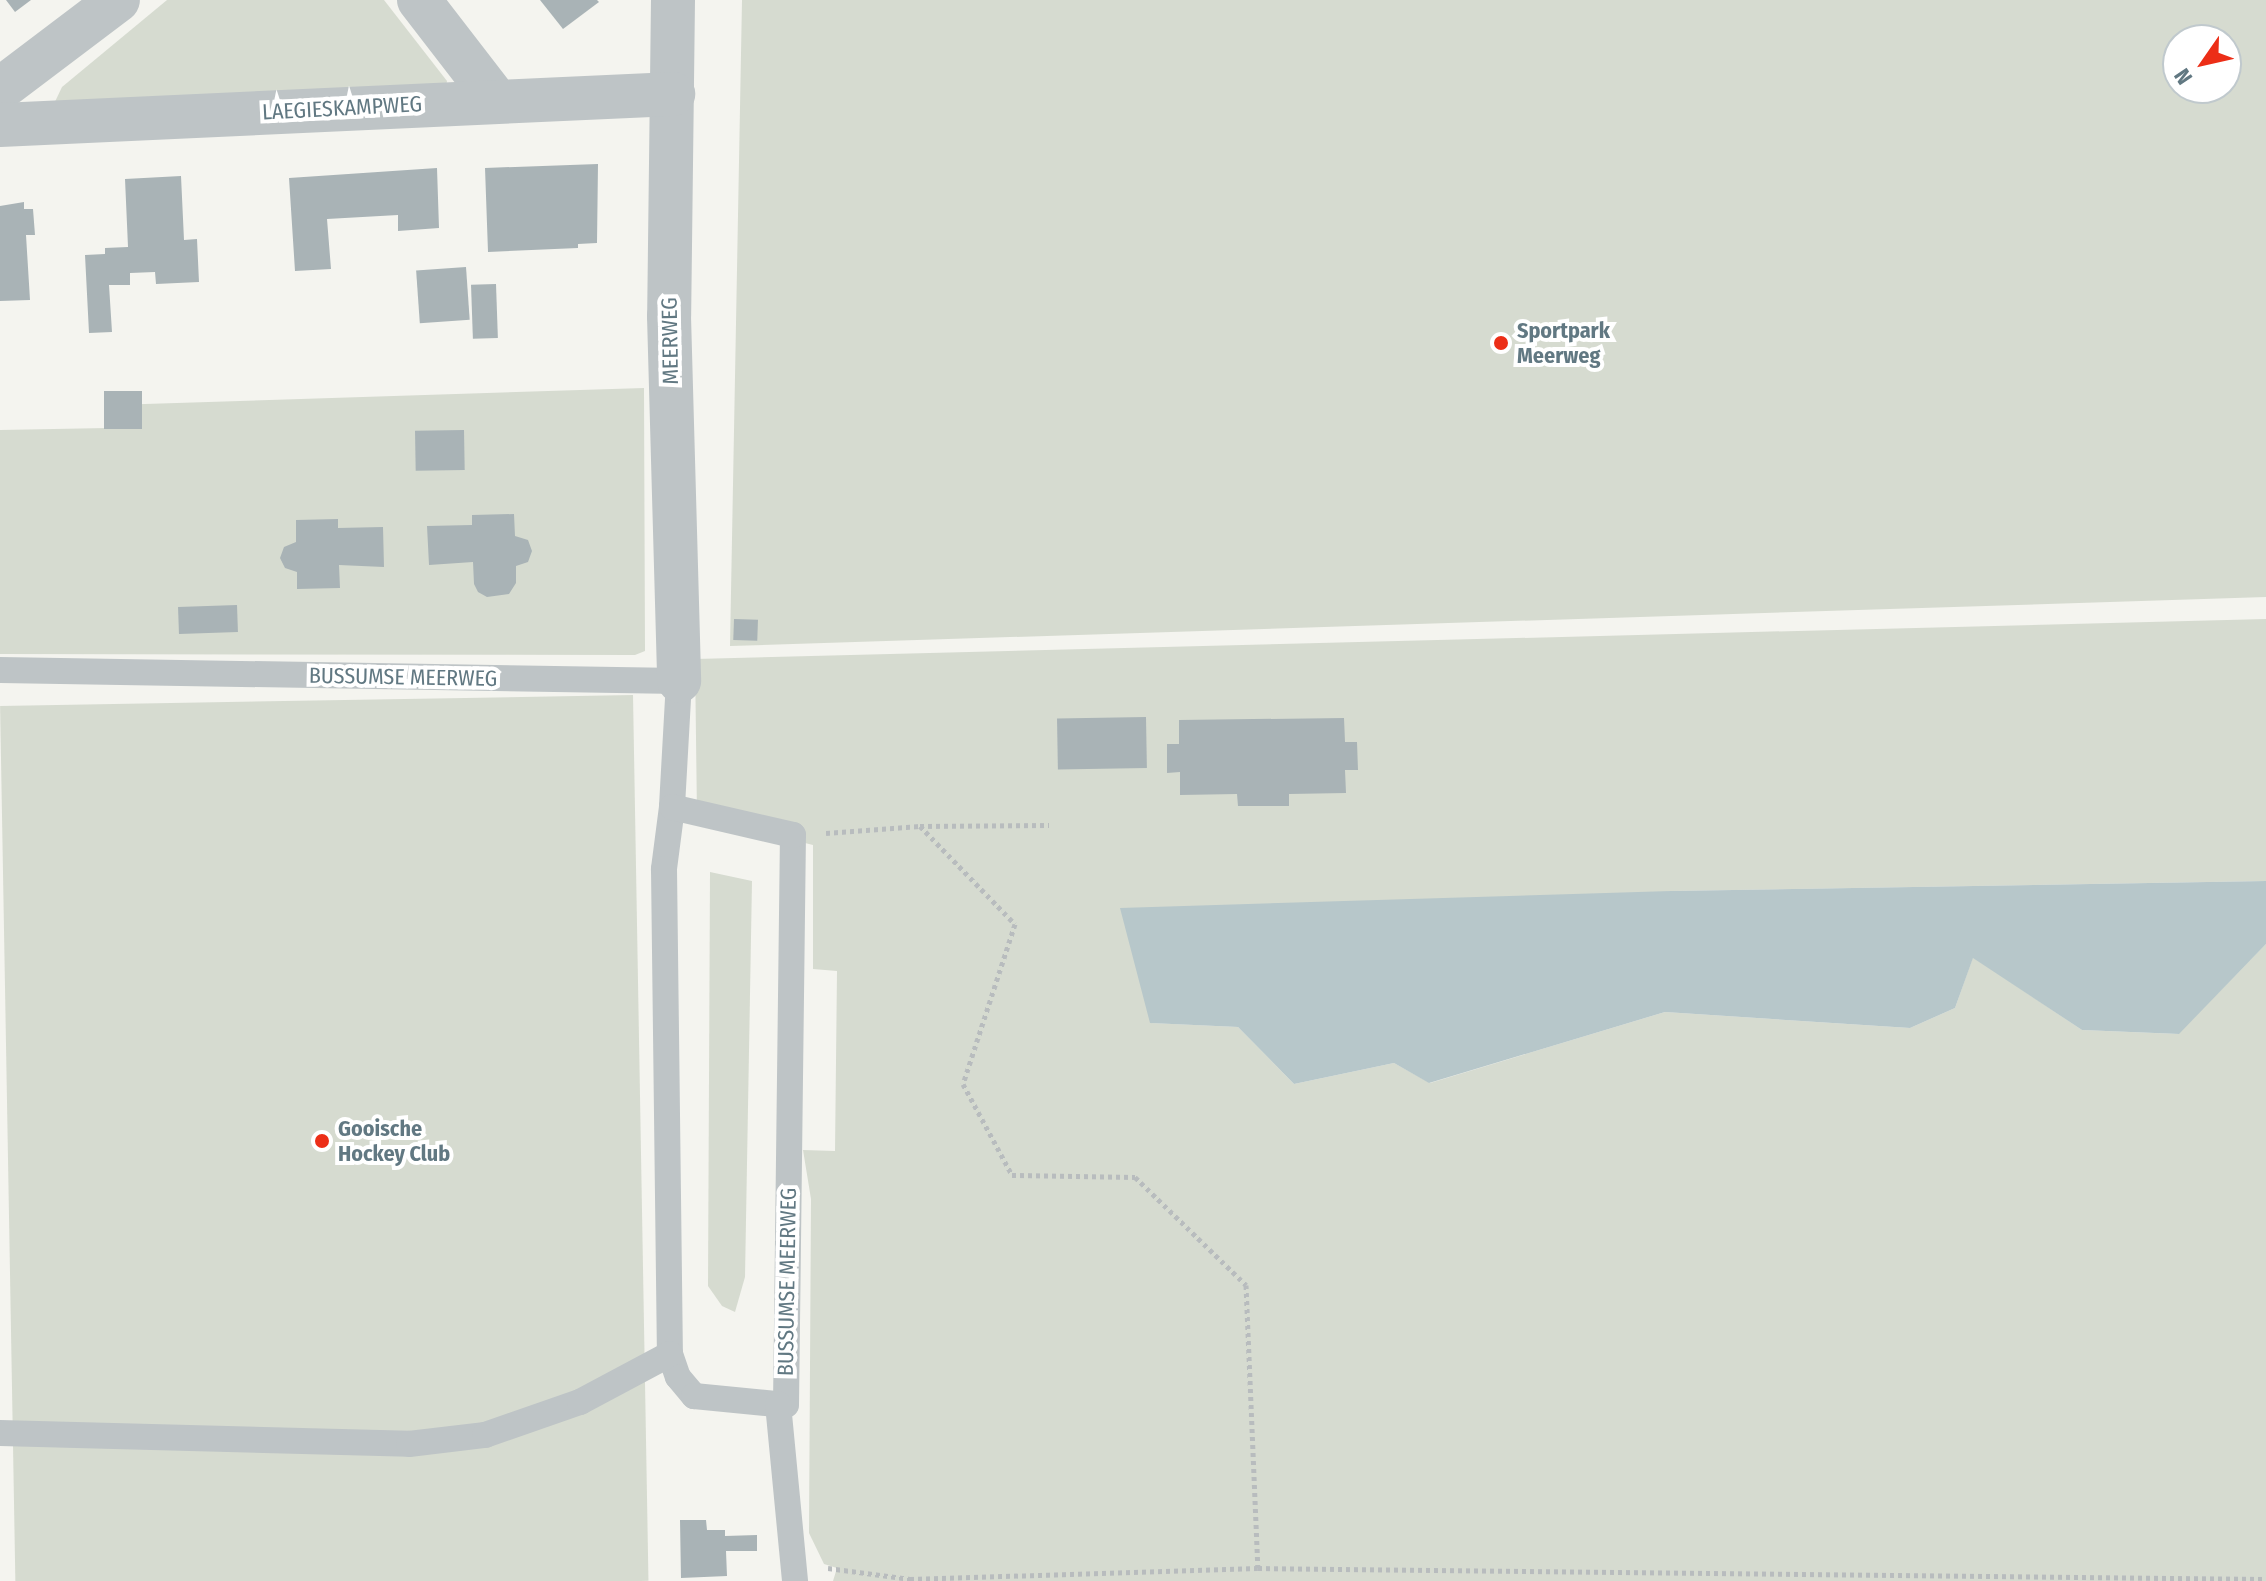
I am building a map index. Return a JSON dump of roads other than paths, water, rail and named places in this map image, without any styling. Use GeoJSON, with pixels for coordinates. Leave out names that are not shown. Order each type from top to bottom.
{"type":"FeatureCollection","features":[{"type":"Feature","properties":{"kind":"street"},"geometry":{"type":"LineString","coordinates":[[5,102],[118,0]]}},
{"type":"Feature","properties":{"kind":"street"},"geometry":{"type":"LineString","coordinates":[[419,0],[496,100]]}},
{"type":"Feature","properties":{"kind":"street","name":"MEERWEG"},"geometry":{"type":"LineString","coordinates":[[673,0],[669,316],[679,681]]}},
{"type":"Feature","properties":{"kind":"street","name":"LAEGIESKAMPWEG"},"geometry":{"type":"LineString","coordinates":[[5,102],[496,100],[673,94]]}},
{"type":"Feature","properties":{"kind":"lane","name":"BUSSUMSE MEERWEG"},"geometry":{"type":"LineString","coordinates":[[0,670],[679,681],[672,807],[664,869],[670,1354],[678,1377],[694,1396],[786,1405],[793,835],[672,807]]}},
{"type":"Feature","properties":{"kind":"lane"},"geometry":{"type":"LineString","coordinates":[[0,1433],[409,1444],[470,1437],[485,1435],[580,1402],[670,1354]]}},
{"type":"Feature","properties":{"kind":"lane"},"geometry":{"type":"LineString","coordinates":[[778,1404],[796,1572]]}},
{"type":"Feature","properties":{"kind":"place","name":"Sportpark Meerweg"},"geometry":{"type":"Point","coordinates":[1501,343]}},
{"type":"Feature","properties":{"kind":"place","name":"Gooische Hockey Club"},"geometry":{"type":"Point","coordinates":[322,1141]}}]}
